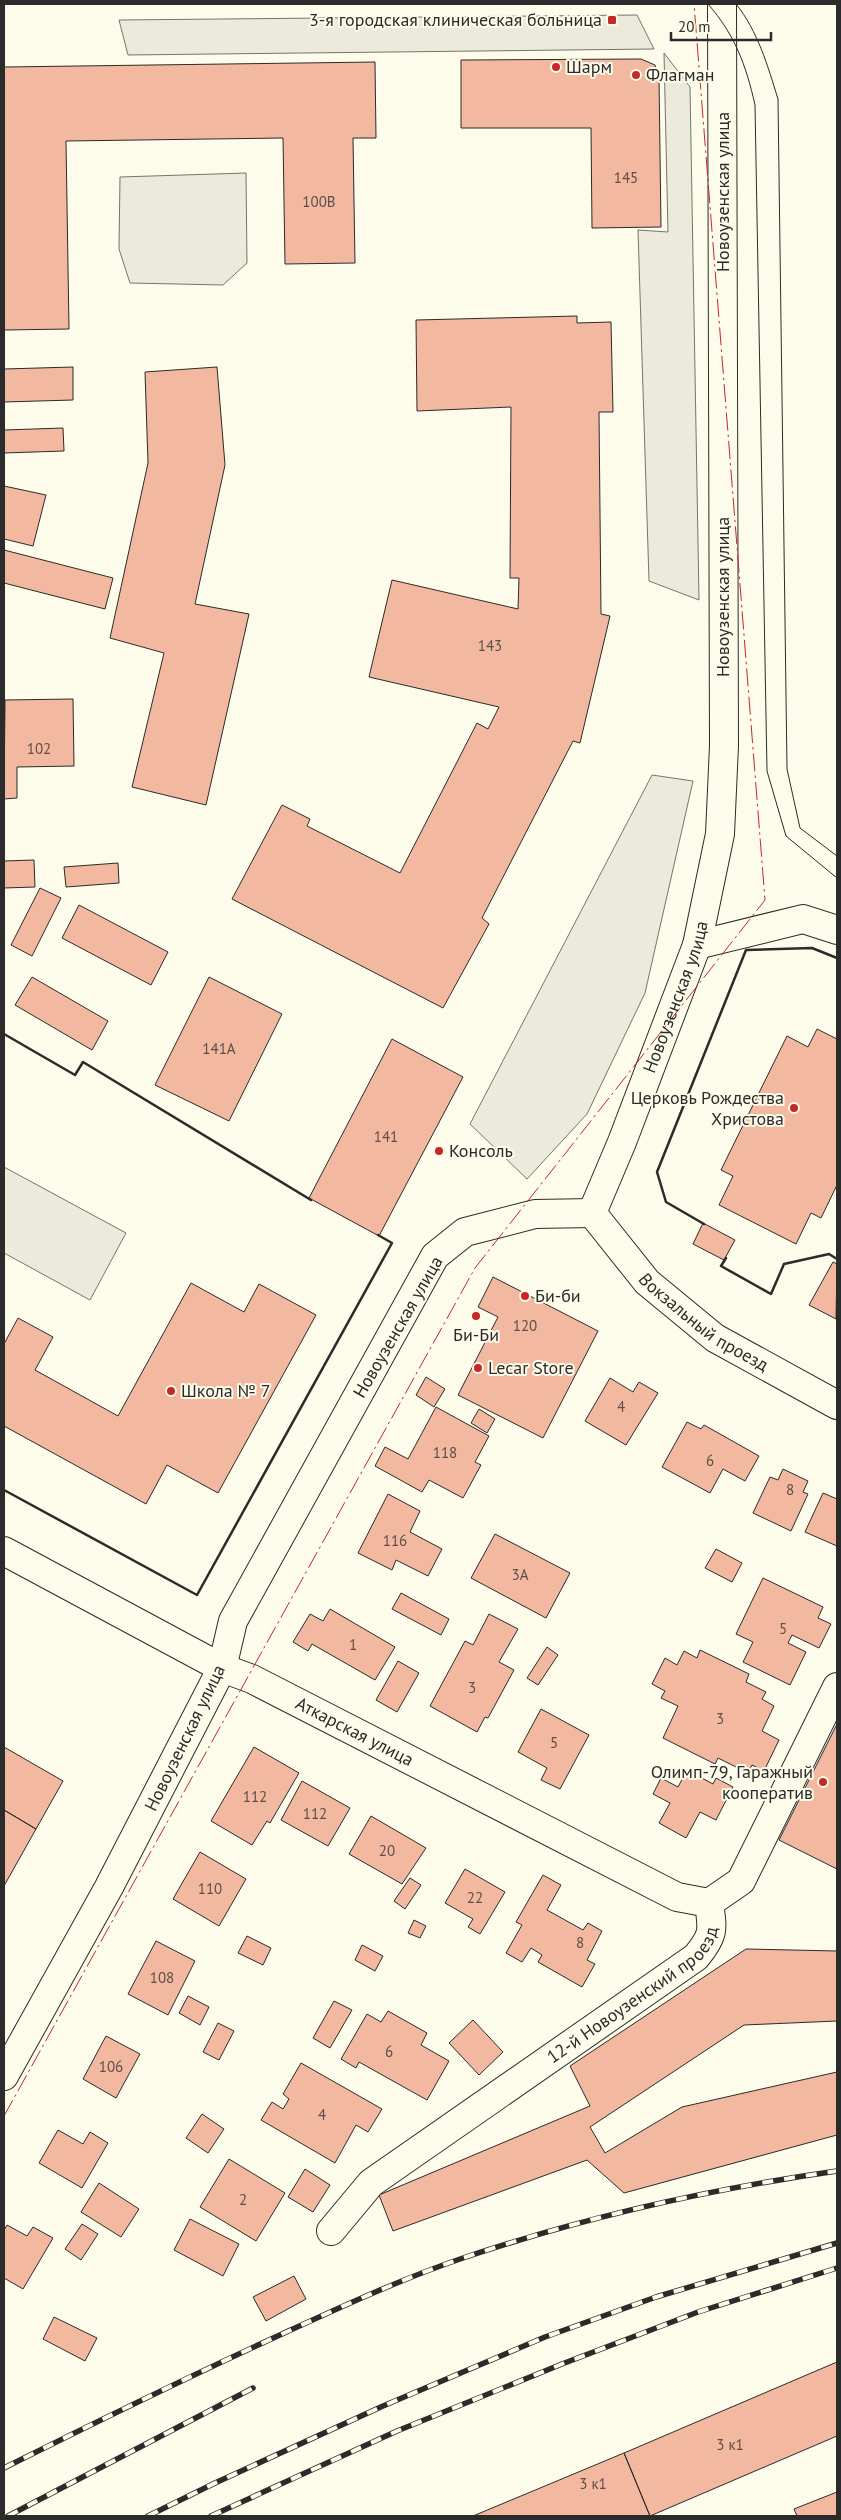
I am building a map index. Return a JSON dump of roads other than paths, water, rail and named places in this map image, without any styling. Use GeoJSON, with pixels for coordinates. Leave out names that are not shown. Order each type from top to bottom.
{"type":"FeatureCollection","features":[{"type":"Feature","properties":{"kind":"main road","name":"Новоузенская улица"},"geometry":{"type":"LineString","coordinates":[[4,2076],[109,1887],[222,1668],[233,1621],[435,1256],[465,1232],[536,1214],[592,1213],[698,945],[720,834],[724,746],[722,4]]}},
{"type":"Feature","properties":{"kind":"main road"},"geometry":{"type":"LineString","coordinates":[[698,945],[803,919],[837,930]]}},
{"type":"Feature","properties":{"kind":"main road","name":"Вокзальный проезд"},"geometry":{"type":"LineString","coordinates":[[592,1213],[647,1282],[715,1338],[837,1405]]}},
{"type":"Feature","properties":{"kind":"main road","name":"Аткарская улица"},"geometry":{"type":"LineString","coordinates":[[4,1552],[222,1668],[252,1680],[677,1897],[709,1903]]}},
{"type":"Feature","properties":{"kind":"main road","name":"12-й Новоузенский проезд"},"geometry":{"type":"LineString","coordinates":[[330,2231],[371,2183],[696,1957],[707,1943],[713,1928],[709,1903],[741,1881],[837,1687]]}},
{"type":"Feature","properties":{"kind":"tram line"},"geometry":{"type":"LineString","coordinates":[[708,4],[725,27],[738,51],[748,77],[755,105],[767,771],[786,836],[837,878]]}},
{"type":"Feature","properties":{"kind":"tram line"},"geometry":{"type":"LineString","coordinates":[[736,4],[756,37],[778,99],[787,769],[800,828],[837,856]]}},
{"type":"Feature","properties":{"kind":"railway"},"geometry":{"type":"LineString","coordinates":[[4,2468],[247,2350],[371,2294],[440,2266],[509,2243],[601,2217],[742,2186],[837,2171]]}},
{"type":"Feature","properties":{"kind":"railway"},"geometry":{"type":"LineString","coordinates":[[148,2516],[383,2406],[545,2337],[656,2297],[837,2243]]}},
{"type":"Feature","properties":{"kind":"railway"},"geometry":{"type":"LineString","coordinates":[[211,2516],[397,2431],[562,2364],[698,2312],[837,2268]]}},
{"type":"Feature","properties":{"kind":"railway"},"geometry":{"type":"LineString","coordinates":[[8,2516],[253,2388]]}},
{"type":"Feature","properties":{"kind":"place","name":"3-я городская клиническая больница"},"geometry":{"type":"Point","coordinates":[612,20]}},
{"type":"Feature","properties":{"kind":"place","name":"Шарм"},"geometry":{"type":"Point","coordinates":[556,67]}},
{"type":"Feature","properties":{"kind":"place","name":"Флагман"},"geometry":{"type":"Point","coordinates":[636,75]}},
{"type":"Feature","properties":{"kind":"place","name":"Церковь Рождества Христова"},"geometry":{"type":"Point","coordinates":[794,1108]}},
{"type":"Feature","properties":{"kind":"place","name":"Консоль"},"geometry":{"type":"Point","coordinates":[439,1151]}},
{"type":"Feature","properties":{"kind":"place","name":"Би-би"},"geometry":{"type":"Point","coordinates":[525,1296]}},
{"type":"Feature","properties":{"kind":"place","name":"Би-Би"},"geometry":{"type":"Point","coordinates":[476,1316]}},
{"type":"Feature","properties":{"kind":"place","name":"Lecar Store"},"geometry":{"type":"Point","coordinates":[478,1368]}},
{"type":"Feature","properties":{"kind":"place","name":"Школа № 7"},"geometry":{"type":"Point","coordinates":[171,1391]}},
{"type":"Feature","properties":{"kind":"place","name":"Олимп-79, Гаражный кооператив"},"geometry":{"type":"Point","coordinates":[823,1782]}}]}
